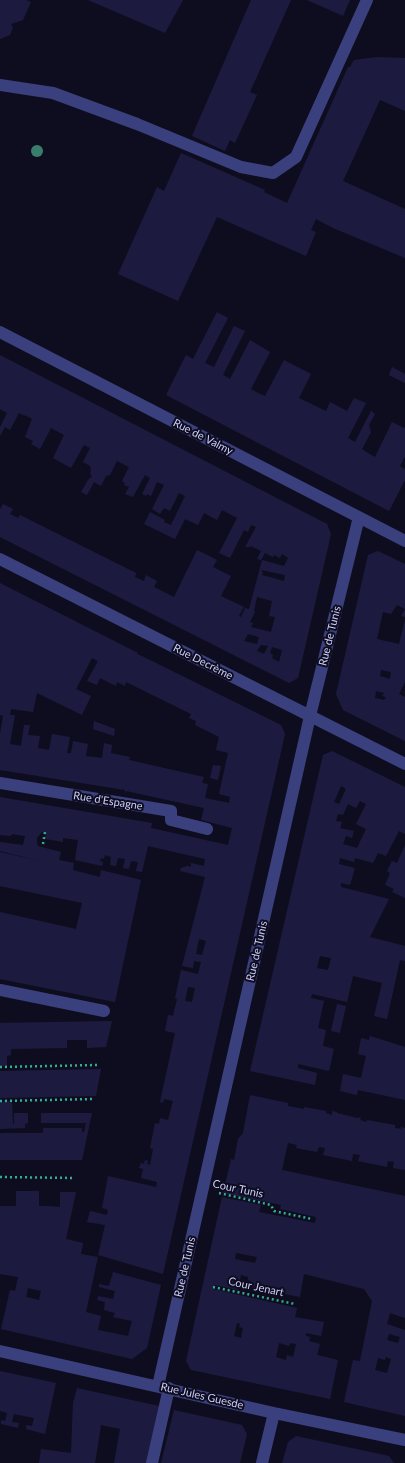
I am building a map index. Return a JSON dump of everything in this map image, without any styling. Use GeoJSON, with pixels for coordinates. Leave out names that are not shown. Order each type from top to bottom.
{"type":"FeatureCollection","features":[{"type":"Feature","properties":{"kind":"street"},"geometry":{"type":"LineString","coordinates":[[0,85],[53,93],[137,124],[241,167],[273,173],[296,157],[367,0]]}},
{"type":"Feature","properties":{"kind":"street","name":"Rue de Valmy"},"geometry":{"type":"LineString","coordinates":[[0,332],[405,541]]}},
{"type":"Feature","properties":{"kind":"street","name":"Rue de Tunis"},"geometry":{"type":"LineString","coordinates":[[152,1463],[163,1387],[203,1190],[310,716],[359,517]]}},
{"type":"Feature","properties":{"kind":"street","name":"Rue Decrème"},"geometry":{"type":"LineString","coordinates":[[0,559],[405,764]]}},
{"type":"Feature","properties":{"kind":"street","name":"Rue d'Espagne"},"geometry":{"type":"LineString","coordinates":[[0,783],[171,811],[171,820],[207,830]]}},
{"type":"Feature","properties":{"kind":"street"},"geometry":{"type":"LineString","coordinates":[[0,990],[104,1011]]}},
{"type":"Feature","properties":{"kind":"street","name":"Rue Jules Guesde"},"geometry":{"type":"LineString","coordinates":[[0,1351],[274,1413],[405,1440]]}},
{"type":"Feature","properties":{"kind":"street"},"geometry":{"type":"LineString","coordinates":[[262,1463],[274,1413]]}},
{"type":"Feature","properties":{"kind":"path"},"geometry":{"type":"LineString","coordinates":[[43,844],[45,832]]}},
{"type":"Feature","properties":{"kind":"path"},"geometry":{"type":"LineString","coordinates":[[0,1067],[98,1065]]}},
{"type":"Feature","properties":{"kind":"path"},"geometry":{"type":"LineString","coordinates":[[0,1101],[94,1099]]}},
{"type":"Feature","properties":{"kind":"path"},"geometry":{"type":"LineString","coordinates":[[0,1178],[75,1178]]}},
{"type":"Feature","properties":{"kind":"path","name":"Cour Tunis"},"geometry":{"type":"LineString","coordinates":[[203,1190],[270,1205],[274,1211],[312,1219]]}},
{"type":"Feature","properties":{"kind":"path","name":"Cour Jenart"},"geometry":{"type":"LineString","coordinates":[[213,1287],[294,1304]]}},
{"type":"Feature","properties":{"kind":"building"},"geometry":{"type":"Polygon","coordinates":[[[0,0],[26,0],[31,2],[23,20],[11,24],[13,28],[10,35],[0,39],[0,0]]]}},
{"type":"Feature","properties":{"kind":"building"},"geometry":{"type":"Polygon","coordinates":[[[88,0],[183,0],[165,33],[88,0]]]}},
{"type":"Feature","properties":{"kind":"building"},"geometry":{"type":"Polygon","coordinates":[[[251,0],[291,0],[250,92],[257,95],[235,143],[230,140],[225,151],[192,136],[251,0]]]}},
{"type":"Feature","properties":{"kind":"building"},"geometry":{"type":"Polygon","coordinates":[[[307,0],[350,0],[343,16],[307,0]]]}},
{"type":"Feature","properties":{"kind":"building"},"geometry":{"type":"Polygon","coordinates":[[[377,57],[405,58],[405,111],[380,100],[343,181],[405,209],[405,258],[333,228],[316,219],[311,230],[316,232],[306,256],[217,217],[178,301],[118,274],[157,187],[164,191],[181,153],[265,190],[264,192],[287,203],[348,67],[350,67],[354,60],[377,57]]]}},
{"type":"Feature","properties":{"kind":"building"},"geometry":{"type":"Polygon","coordinates":[[[217,312],[228,318],[205,363],[214,367],[234,326],[245,331],[223,375],[230,379],[250,340],[270,352],[251,389],[258,393],[265,396],[284,360],[311,374],[299,398],[326,411],[330,402],[347,411],[354,398],[366,403],[348,438],[355,442],[371,411],[375,414],[369,425],[371,432],[362,449],[375,457],[392,422],[404,428],[405,426],[405,456],[400,466],[405,469],[405,480],[389,511],[166,395],[186,355],[193,359],[217,312]]]}},
{"type":"Feature","properties":{"kind":"building"},"geometry":{"type":"Polygon","coordinates":[[[0,355],[327,524],[331,534],[298,678],[289,683],[0,537],[0,509],[3,504],[13,509],[10,514],[18,518],[20,515],[136,573],[135,577],[144,581],[146,575],[157,581],[154,587],[174,597],[197,550],[217,560],[213,567],[231,576],[221,596],[244,607],[239,616],[241,617],[245,608],[249,609],[262,560],[284,566],[288,558],[282,554],[280,558],[274,555],[273,557],[265,553],[261,560],[257,559],[261,551],[251,546],[245,547],[256,527],[251,525],[248,532],[244,530],[230,558],[219,553],[237,518],[222,510],[217,520],[204,513],[198,525],[185,519],[175,539],[144,524],[150,512],[171,525],[185,496],[179,493],[170,511],[164,508],[160,514],[152,509],[164,485],[157,482],[151,496],[142,494],[150,478],[145,475],[133,497],[125,494],[129,487],[124,485],[125,483],[122,481],[129,467],[117,461],[110,475],[106,476],[101,486],[94,482],[87,495],[81,492],[92,476],[90,474],[90,466],[83,462],[90,448],[84,445],[71,468],[53,458],[64,435],[51,428],[40,449],[31,444],[33,441],[25,437],[32,419],[19,413],[10,430],[5,427],[0,436],[0,427],[7,413],[0,409],[0,355]],[[261,570],[263,573],[262,575],[284,581],[285,575],[261,570]],[[257,597],[255,612],[250,622],[253,623],[251,627],[271,632],[275,617],[269,616],[272,601],[257,597]],[[248,634],[244,641],[257,644],[259,637],[248,634]],[[261,645],[257,651],[264,654],[268,646],[261,645]],[[272,647],[270,653],[273,655],[272,658],[279,662],[282,650],[272,647]]]}},
{"type":"Feature","properties":{"kind":"building"},"geometry":{"type":"Polygon","coordinates":[[[392,367],[405,374],[405,383],[389,375],[392,367]]]}},
{"type":"Feature","properties":{"kind":"building"},"geometry":{"type":"Polygon","coordinates":[[[378,551],[405,564],[405,609],[397,605],[391,614],[383,612],[377,639],[399,644],[405,620],[405,682],[399,694],[405,697],[405,741],[343,710],[336,694],[368,555],[378,551]],[[381,670],[380,676],[390,679],[391,672],[381,670]],[[376,691],[375,698],[384,700],[386,697],[382,696],[384,693],[376,691]]]}},
{"type":"Feature","properties":{"kind":"building"},"geometry":{"type":"Polygon","coordinates":[[[0,583],[138,653],[137,654],[281,725],[285,734],[163,1274],[98,1255],[105,1225],[87,1222],[90,1211],[107,1215],[108,1210],[102,1208],[108,1176],[156,1187],[157,1182],[141,1178],[143,1169],[139,1168],[141,1163],[144,1164],[145,1160],[148,1161],[147,1164],[150,1165],[153,1149],[150,1148],[155,1123],[159,1124],[160,1118],[168,1120],[173,1101],[164,1099],[163,1103],[160,1102],[175,1033],[165,1031],[168,1015],[173,1016],[181,970],[198,974],[201,962],[194,961],[193,968],[182,966],[205,877],[180,871],[181,868],[187,866],[191,867],[191,863],[204,866],[205,859],[148,846],[142,872],[136,871],[138,862],[131,861],[129,869],[123,868],[125,859],[118,858],[116,866],[110,865],[111,857],[105,855],[104,859],[101,858],[100,861],[103,862],[102,866],[75,860],[78,840],[63,838],[63,842],[45,839],[46,833],[42,832],[37,838],[38,846],[61,852],[59,860],[74,863],[73,870],[100,877],[101,870],[141,880],[115,1002],[0,979],[0,912],[76,929],[82,903],[0,886],[0,852],[40,861],[0,851],[0,842],[23,845],[25,836],[12,834],[11,836],[0,835],[0,797],[152,823],[151,828],[228,845],[232,828],[201,820],[204,808],[126,791],[125,794],[125,790],[0,770],[0,734],[3,716],[0,715],[0,583]],[[92,658],[76,689],[91,696],[82,715],[37,693],[33,712],[11,709],[10,715],[15,715],[10,744],[21,746],[24,725],[30,725],[28,735],[40,736],[38,748],[49,750],[52,734],[70,737],[67,753],[71,753],[73,741],[88,744],[86,756],[102,758],[104,743],[112,745],[111,753],[130,757],[129,760],[204,777],[202,783],[208,784],[205,798],[229,803],[230,797],[219,794],[228,753],[216,750],[219,737],[195,725],[196,721],[189,718],[191,714],[126,682],[125,686],[117,682],[116,686],[100,678],[97,685],[87,681],[98,661],[92,658]],[[199,939],[196,954],[202,955],[206,941],[199,939]],[[188,987],[185,1001],[192,1002],[195,988],[188,987]]]}},
{"type":"Feature","properties":{"kind":"building"},"geometry":{"type":"Polygon","coordinates":[[[405,609],[405,617],[401,616],[405,609]]]}},
{"type":"Feature","properties":{"kind":"building"},"geometry":{"type":"Polygon","coordinates":[[[94,721],[115,729],[114,736],[93,729],[94,721]]]}},
{"type":"Feature","properties":{"kind":"building"},"geometry":{"type":"Polygon","coordinates":[[[332,751],[405,787],[405,834],[399,831],[386,856],[378,853],[373,863],[355,858],[354,862],[340,858],[339,864],[355,868],[350,885],[341,883],[341,887],[389,899],[370,937],[405,946],[405,961],[400,960],[387,1019],[374,1016],[382,983],[353,976],[347,1002],[312,994],[311,998],[324,1001],[318,1028],[326,1030],[323,1046],[334,1049],[329,1071],[298,1064],[298,1068],[317,1073],[315,1085],[250,1071],[323,755],[332,751]],[[341,786],[334,802],[339,804],[346,789],[341,786]],[[360,801],[356,808],[348,804],[343,815],[338,814],[336,821],[342,822],[340,828],[354,831],[352,838],[346,836],[343,844],[357,848],[366,829],[356,824],[366,804],[360,801]],[[320,956],[317,968],[328,970],[331,958],[320,956]]]}},
{"type":"Feature","properties":{"kind":"building"},"geometry":{"type":"Polygon","coordinates":[[[213,765],[221,766],[218,780],[210,778],[213,765]]]}},
{"type":"Feature","properties":{"kind":"building"},"geometry":{"type":"Polygon","coordinates":[[[405,845],[405,898],[392,892],[394,889],[385,885],[390,873],[387,871],[392,861],[397,863],[405,845]]]}},
{"type":"Feature","properties":{"kind":"building"},"geometry":{"type":"Polygon","coordinates":[[[337,1004],[346,1006],[340,1033],[331,1031],[337,1004]]]}},
{"type":"Feature","properties":{"kind":"building"},"geometry":{"type":"Polygon","coordinates":[[[112,1021],[106,1047],[87,1048],[87,1040],[67,1040],[67,1048],[11,1049],[11,1055],[7,1056],[7,1066],[0,1066],[0,1023],[112,1021]]]}},
{"type":"Feature","properties":{"kind":"building"},"geometry":{"type":"Polygon","coordinates":[[[370,1036],[405,1047],[405,1100],[358,1090],[357,1095],[340,1091],[343,1074],[361,1078],[366,1056],[358,1054],[361,1038],[369,1040],[370,1036]]]}},
{"type":"Feature","properties":{"kind":"building"},"geometry":{"type":"Polygon","coordinates":[[[101,1069],[96,1096],[0,1098],[0,1071],[101,1069]]]}},
{"type":"Feature","properties":{"kind":"building"},"geometry":{"type":"Polygon","coordinates":[[[250,1095],[288,1103],[288,1106],[326,1111],[326,1113],[332,1115],[332,1111],[357,1118],[361,1117],[360,1120],[366,1122],[367,1120],[395,1125],[395,1128],[405,1128],[405,1170],[393,1168],[394,1162],[388,1161],[387,1167],[358,1161],[360,1155],[353,1154],[352,1161],[323,1155],[325,1148],[319,1147],[317,1152],[296,1148],[297,1145],[288,1143],[282,1170],[405,1196],[405,1318],[390,1313],[387,1324],[405,1330],[405,1416],[344,1402],[353,1360],[360,1361],[372,1301],[364,1289],[304,1274],[300,1297],[250,1287],[251,1281],[248,1280],[248,1277],[241,1275],[238,1290],[214,1285],[213,1289],[297,1308],[295,1317],[324,1322],[321,1336],[306,1333],[306,1336],[310,1337],[309,1341],[320,1344],[317,1355],[338,1360],[330,1399],[191,1370],[186,1361],[222,1197],[261,1205],[259,1212],[315,1223],[316,1217],[280,1209],[281,1205],[223,1193],[231,1159],[234,1160],[238,1139],[243,1133],[250,1095]],[[236,1253],[235,1259],[255,1263],[257,1257],[236,1253]],[[237,1323],[234,1336],[241,1338],[243,1328],[239,1327],[240,1324],[237,1323]],[[389,1334],[387,1340],[398,1343],[400,1337],[389,1334]],[[279,1343],[276,1357],[286,1360],[287,1355],[293,1357],[296,1344],[290,1343],[289,1346],[279,1343]],[[386,1357],[385,1360],[378,1358],[375,1370],[387,1373],[391,1359],[386,1357]]]}},
{"type":"Feature","properties":{"kind":"building"},"geometry":{"type":"Polygon","coordinates":[[[12,1101],[13,1124],[14,1113],[28,1113],[28,1123],[25,1124],[25,1128],[0,1129],[0,1102],[12,1101]]]}},
{"type":"Feature","properties":{"kind":"building"},"geometry":{"type":"Polygon","coordinates":[[[41,1113],[92,1113],[82,1160],[0,1160],[0,1133],[43,1133],[43,1128],[82,1128],[82,1132],[84,1132],[86,1123],[41,1123],[41,1113]]]}},
{"type":"Feature","properties":{"kind":"building"},"geometry":{"type":"Polygon","coordinates":[[[16,1191],[39,1191],[39,1206],[60,1207],[60,1192],[76,1192],[66,1239],[83,1243],[81,1254],[98,1257],[86,1312],[101,1316],[98,1330],[128,1336],[132,1321],[113,1317],[115,1313],[104,1310],[105,1302],[97,1300],[98,1296],[113,1299],[115,1291],[99,1287],[99,1284],[109,1286],[113,1272],[161,1285],[147,1348],[132,1359],[1,1329],[10,1290],[15,1291],[18,1277],[0,1274],[0,1206],[16,1206],[16,1191]],[[28,1288],[26,1297],[39,1300],[41,1291],[28,1288]]]}},
{"type":"Feature","properties":{"kind":"building"},"geometry":{"type":"Polygon","coordinates":[[[0,1371],[56,1383],[45,1434],[26,1429],[26,1425],[32,1426],[34,1418],[14,1414],[12,1422],[19,1423],[18,1428],[1,1424],[1,1420],[5,1421],[7,1413],[0,1411],[0,1371]]]}},
{"type":"Feature","properties":{"kind":"building"},"geometry":{"type":"Polygon","coordinates":[[[77,1388],[159,1406],[147,1463],[114,1463],[120,1429],[101,1425],[95,1463],[39,1463],[41,1449],[71,1453],[73,1403],[77,1388]]]}},
{"type":"Feature","properties":{"kind":"building"},"geometry":{"type":"Polygon","coordinates":[[[174,1410],[242,1425],[247,1434],[240,1463],[161,1463],[174,1410]]]}},
{"type":"Feature","properties":{"kind":"building"},"geometry":{"type":"Polygon","coordinates":[[[296,1436],[389,1456],[394,1463],[282,1463],[288,1442],[296,1436]]]}}]}
